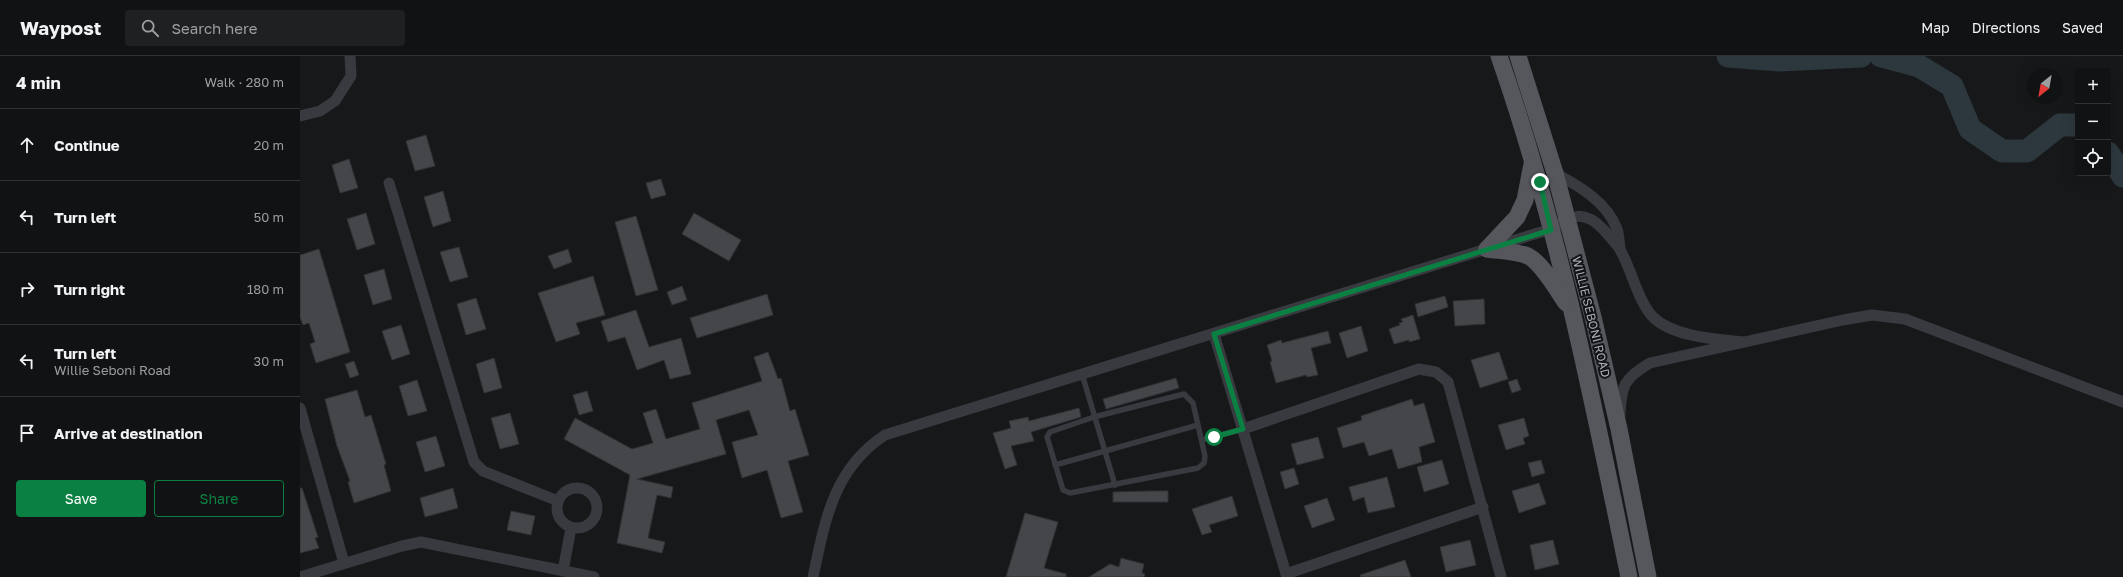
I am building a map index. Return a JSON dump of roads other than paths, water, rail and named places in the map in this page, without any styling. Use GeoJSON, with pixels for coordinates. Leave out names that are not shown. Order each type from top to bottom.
{"type":"FeatureCollection","features":[{"type":"Feature","properties":{"kind":"main road","name":"WILLIE SEBONI ROAD"},"geometry":{"type":"LineString","coordinates":[[1519,58],[1555,173],[1620,429],[1648,577]]}},
{"type":"Feature","properties":{"kind":"main road","name":"WILLIE SEBONI ROAD"},"geometry":{"type":"LineString","coordinates":[[1500,61],[1533,162],[1573,313],[1588,373],[1629,577]]}},
{"type":"Feature","properties":{"kind":"main road"},"geometry":{"type":"LineString","coordinates":[[1487,249],[1517,217],[1522,208],[1533,162]]}},
{"type":"Feature","properties":{"kind":"main road"},"geometry":{"type":"LineString","coordinates":[[1487,249],[1513,252],[1529,257],[1542,269],[1573,313]]}},
{"type":"Feature","properties":{"kind":"street"},"geometry":{"type":"LineString","coordinates":[[300,116],[320,111],[335,101],[350,76],[350,56]]}},
{"type":"Feature","properties":{"kind":"street"},"geometry":{"type":"LineString","coordinates":[[1555,173],[1573,183],[1604,208],[1617,230],[1620,249],[1652,317],[1664,325],[1688,334],[1743,342]]}},
{"type":"Feature","properties":{"kind":"street"},"geometry":{"type":"LineString","coordinates":[[389,183],[474,462],[483,471],[558,501]]}},
{"type":"Feature","properties":{"kind":"street"},"geometry":{"type":"LineString","coordinates":[[813,577],[827,512],[838,486],[852,464],[869,445],[885,435],[1551,230],[1566,219],[1578,216],[1593,220],[1620,249]]}},
{"type":"Feature","properties":{"kind":"street"},"geometry":{"type":"LineString","coordinates":[[1620,429],[1622,393],[1627,381],[1633,372],[1650,363],[1843,320],[1872,315],[1905,319],[2123,402]]}},
{"type":"Feature","properties":{"kind":"street"},"geometry":{"type":"LineString","coordinates":[[1214,334],[1287,575],[1483,507]]}},
{"type":"Feature","properties":{"kind":"street"},"geometry":{"type":"LineString","coordinates":[[1243,429],[1419,369],[1436,372],[1448,382],[1501,577]]}},
{"type":"Feature","properties":{"kind":"street"},"geometry":{"type":"LineString","coordinates":[[300,408],[344,563]]}},
{"type":"Feature","properties":{"kind":"street"},"geometry":{"type":"LineString","coordinates":[[579,488],[590,494],[594,499],[596,512],[590,524],[578,528],[571,528],[560,520],[556,508],[558,501],[566,491],[579,488]]}},
{"type":"Feature","properties":{"kind":"street"},"geometry":{"type":"LineString","coordinates":[[563,571],[571,528]]}},
{"type":"Feature","properties":{"kind":"street"},"geometry":{"type":"LineString","coordinates":[[300,577],[402,546],[421,542],[594,577]]}},
{"type":"Feature","properties":{"kind":"lane"},"geometry":{"type":"LineString","coordinates":[[1082,374],[1115,485]]}},
{"type":"Feature","properties":{"kind":"lane"},"geometry":{"type":"LineString","coordinates":[[1184,394],[1193,403],[1198,425],[1205,456],[1204,463],[1198,468],[1115,485],[1066,492],[1063,490],[1055,465],[1048,435],[1050,432],[1094,417],[1184,394]]}},
{"type":"Feature","properties":{"kind":"lane"},"geometry":{"type":"LineString","coordinates":[[1055,465],[1198,425]]}},
{"type":"Feature","properties":{"kind":"lane"},"geometry":{"type":"LineString","coordinates":[[1202,440],[1243,429]]}},
{"type":"Feature","properties":{"kind":"waterway"},"geometry":{"type":"LineString","coordinates":[[1728,56],[1779,60],[1861,56]]}},
{"type":"Feature","properties":{"kind":"waterway"},"geometry":{"type":"LineString","coordinates":[[1881,56],[1919,66],[1952,86],[1970,129],[2002,151],[2027,151],[2060,125],[2075,125]]}},
{"type":"Feature","properties":{"kind":"waterway"},"geometry":{"type":"LineString","coordinates":[[2111,158],[2123,176]]}}]}
